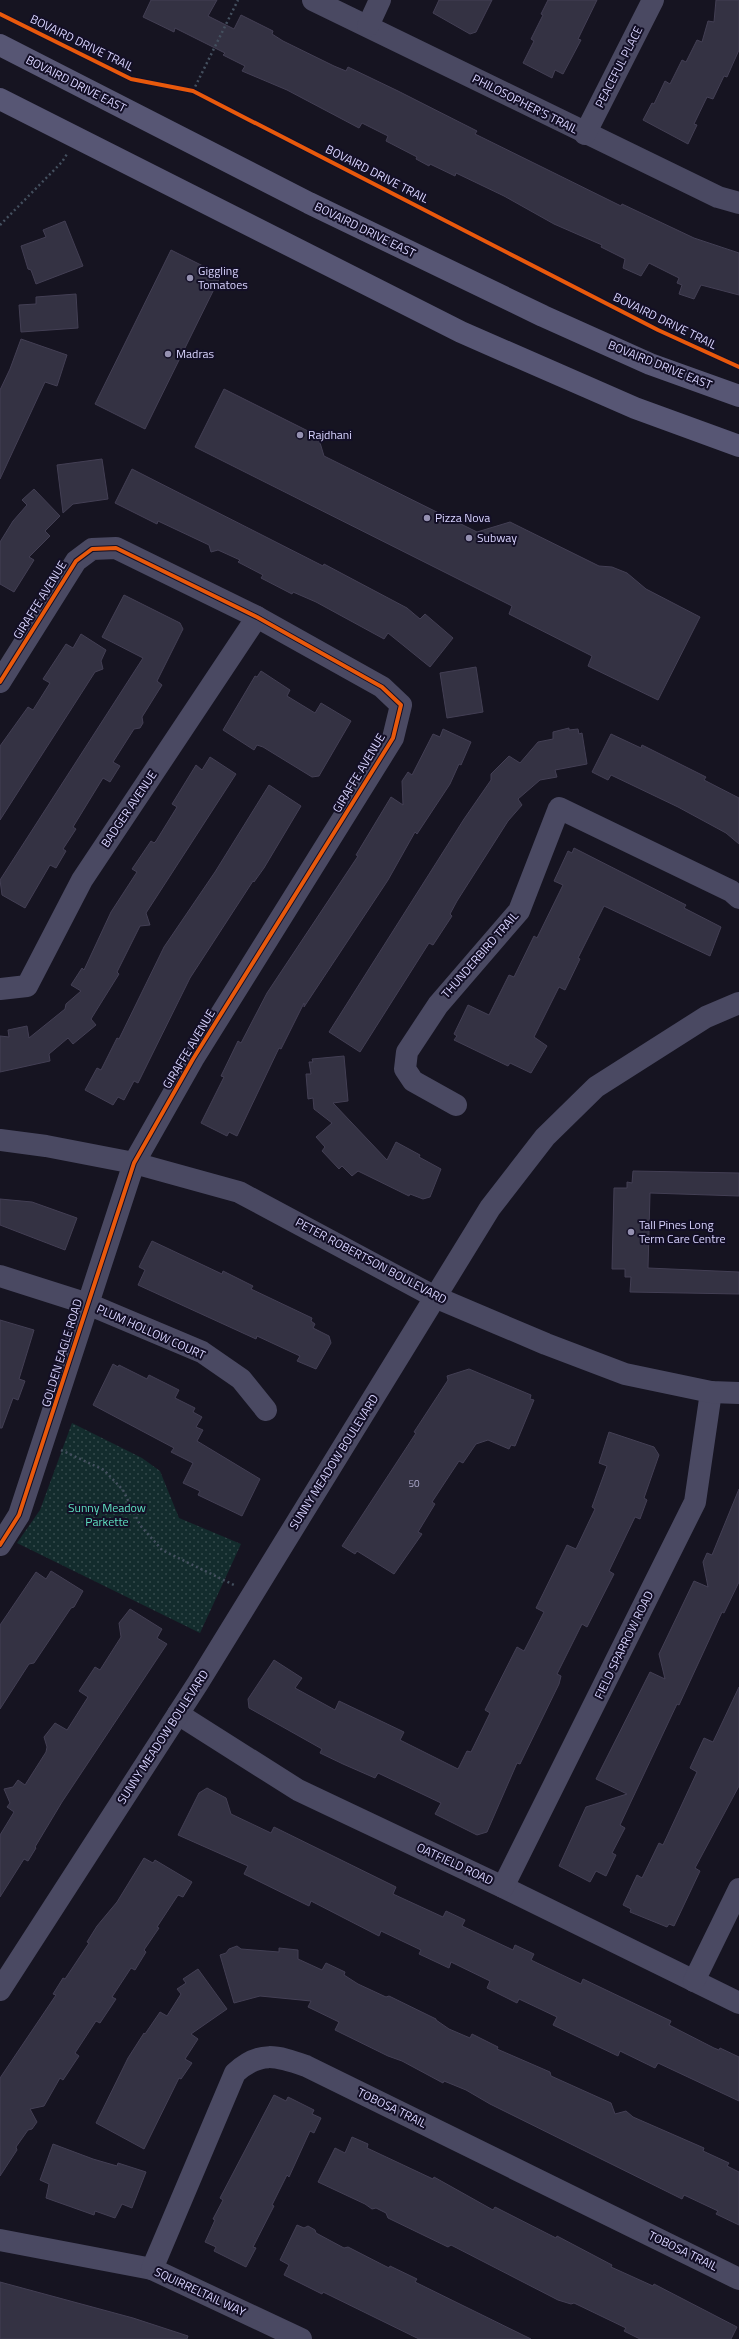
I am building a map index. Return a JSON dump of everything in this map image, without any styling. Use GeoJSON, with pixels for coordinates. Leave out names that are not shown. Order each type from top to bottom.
{"type":"FeatureCollection","features":[{"type":"Feature","properties":{"kind":"main road","name":"BOVAIRD DRIVE EAST"},"geometry":{"type":"LineString","coordinates":[[0,45],[309,203],[543,316],[650,364],[739,396]]}},
{"type":"Feature","properties":{"kind":"main road"},"geometry":{"type":"LineString","coordinates":[[0,99],[461,332],[635,408],[739,446]]}},
{"type":"Feature","properties":{"kind":"street","name":"PHILOSOPHER'S TRAIL"},"geometry":{"type":"LineString","coordinates":[[313,0],[718,198],[739,203]]}},
{"type":"Feature","properties":{"kind":"street"},"geometry":{"type":"LineString","coordinates":[[368,26],[380,0]]}},
{"type":"Feature","properties":{"kind":"street","name":"PEACEFUL PLACE"},"geometry":{"type":"LineString","coordinates":[[585,134],[652,0]]}},
{"type":"Feature","properties":{"kind":"street","name":"GIRAFFE AVENUE"},"geometry":{"type":"LineString","coordinates":[[0,682],[76,561],[92,549],[116,548],[257,617],[382,687],[400,705],[393,738],[193,1059],[134,1163]]}},
{"type":"Feature","properties":{"kind":"street","name":"BADGER AVENUE"},"geometry":{"type":"LineString","coordinates":[[0,989],[27,986],[82,880],[257,617]]}},
{"type":"Feature","properties":{"kind":"street","name":"THUNDERBIRD TRAIL"},"geometry":{"type":"LineString","coordinates":[[456,1105],[413,1081],[405,1069],[407,1052],[438,1005],[519,911],[559,808],[731,890],[739,898]]}},
{"type":"Feature","properties":{"kind":"street","name":"SUNNY MEADOW BOULEVARD"},"geometry":{"type":"LineString","coordinates":[[0,1990],[178,1714],[490,1208],[545,1137],[596,1087],[706,1017],[739,1003]]}},
{"type":"Feature","properties":{"kind":"street","name":"PETER ROBERTSON BOULEVARD"},"geometry":{"type":"LineString","coordinates":[[0,1140],[46,1146],[134,1163],[239,1192],[435,1297],[625,1374],[711,1392],[739,1393]]}},
{"type":"Feature","properties":{"kind":"street","name":"GOLDEN EAGLE ROAD"},"geometry":{"type":"LineString","coordinates":[[0,1544],[19,1515],[134,1163]]}},
{"type":"Feature","properties":{"kind":"street","name":"PLUM HOLLOW COURT"},"geometry":{"type":"LineString","coordinates":[[0,1276],[88,1304],[202,1352],[241,1379],[266,1410]]}},
{"type":"Feature","properties":{"kind":"street","name":"FIELD SPARROW ROAD"},"geometry":{"type":"LineString","coordinates":[[503,1887],[695,1502],[711,1392]]}},
{"type":"Feature","properties":{"kind":"street","name":"OATFIELD ROAD"},"geometry":{"type":"LineString","coordinates":[[178,1714],[298,1790],[503,1887],[739,2003]]}},
{"type":"Feature","properties":{"kind":"street"},"geometry":{"type":"LineString","coordinates":[[694,1982],[739,1889]]}},
{"type":"Feature","properties":{"kind":"street","name":"TOBOSA TRAIL"},"geometry":{"type":"LineString","coordinates":[[152,2269],[236,2073],[248,2061],[276,2056],[306,2066],[739,2279]]}},
{"type":"Feature","properties":{"kind":"street","name":"SQUIRRELTAIL WAY"},"geometry":{"type":"LineString","coordinates":[[0,2240],[152,2269],[301,2339]]}},
{"type":"Feature","properties":{"kind":"path"},"geometry":{"type":"LineString","coordinates":[[193,91],[238,0]]}},
{"type":"Feature","properties":{"kind":"path"},"geometry":{"type":"LineString","coordinates":[[185,90],[193,91],[200,95]]}},
{"type":"Feature","properties":{"kind":"path"},"geometry":{"type":"LineString","coordinates":[[0,224],[62,162],[77,137]]}},
{"type":"Feature","properties":{"kind":"path"},"geometry":{"type":"LineString","coordinates":[[44,1442],[104,1470],[123,1490],[140,1525],[162,1550],[206,1570],[252,1595]]}},
{"type":"Feature","properties":{"kind":"green space","name":"Sunny Meadow Parkette"},"geometry":{"type":"Polygon","coordinates":[[[72,1423],[142,1458],[160,1471],[179,1518],[241,1544],[200,1633],[17,1543],[40,1510],[72,1423]]]}},
{"type":"Feature","properties":{"kind":"building"},"geometry":{"type":"Polygon","coordinates":[[[151,0],[217,0],[208,16],[234,29],[241,15],[273,31],[272,34],[283,41],[334,66],[346,71],[348,67],[398,91],[477,131],[475,134],[621,206],[622,204],[694,238],[739,253],[739,295],[701,285],[694,299],[679,294],[682,285],[677,283],[679,278],[649,263],[641,276],[623,268],[625,259],[601,247],[602,245],[554,224],[504,196],[456,173],[455,176],[430,164],[429,166],[416,159],[417,157],[386,141],[388,136],[362,123],[359,128],[287,90],[242,71],[245,66],[223,55],[225,53],[175,28],[174,32],[143,17],[151,0]]]}},
{"type":"Feature","properties":{"kind":"building"},"geometry":{"type":"Polygon","coordinates":[[[439,0],[492,0],[476,32],[470,34],[433,13],[439,0]]]}},
{"type":"Feature","properties":{"kind":"building"},"geometry":{"type":"Polygon","coordinates":[[[548,0],[597,0],[578,39],[581,40],[563,74],[555,70],[552,78],[523,63],[534,41],[531,39],[543,15],[541,14],[548,0]]]}},
{"type":"Feature","properties":{"kind":"building"},"geometry":{"type":"Polygon","coordinates":[[[716,0],[739,0],[739,50],[727,77],[724,76],[713,99],[707,97],[694,124],[697,125],[688,144],[643,120],[652,103],[654,104],[665,81],[670,84],[682,60],[686,62],[697,40],[702,42],[708,21],[714,22],[716,0]]]}},
{"type":"Feature","properties":{"kind":"building"},"geometry":{"type":"Polygon","coordinates":[[[65,221],[83,266],[36,284],[31,270],[28,269],[21,246],[46,237],[43,230],[65,221]]]}},
{"type":"Feature","properties":{"kind":"building"},"geometry":{"type":"Polygon","coordinates":[[[171,250],[221,275],[145,429],[95,404],[171,250]]]}},
{"type":"Feature","properties":{"kind":"building"},"geometry":{"type":"Polygon","coordinates":[[[76,294],[78,328],[21,332],[19,305],[36,304],[36,297],[76,294]]]}},
{"type":"Feature","properties":{"kind":"building"},"geometry":{"type":"Polygon","coordinates":[[[21,339],[67,355],[57,386],[45,382],[0,479],[0,390],[10,369],[21,339]]]}},
{"type":"Feature","properties":{"kind":"building"},"geometry":{"type":"Polygon","coordinates":[[[224,389],[318,436],[324,456],[477,532],[510,522],[599,566],[612,567],[627,573],[646,589],[700,617],[658,700],[588,666],[592,656],[509,614],[512,606],[195,447],[224,389]]]}},
{"type":"Feature","properties":{"kind":"building"},"geometry":{"type":"Polygon","coordinates":[[[102,459],[108,499],[73,504],[63,513],[57,465],[102,459]]]}},
{"type":"Feature","properties":{"kind":"building"},"geometry":{"type":"Polygon","coordinates":[[[132,469],[323,566],[324,564],[407,608],[420,619],[425,614],[453,638],[430,667],[388,633],[384,639],[316,602],[293,592],[292,594],[261,578],[263,575],[238,562],[240,560],[218,550],[211,552],[209,545],[158,521],[157,524],[115,503],[132,469]]]}},
{"type":"Feature","properties":{"kind":"building"},"geometry":{"type":"Polygon","coordinates":[[[34,489],[60,516],[45,531],[50,536],[29,557],[34,560],[14,592],[0,584],[0,542],[13,521],[27,505],[22,500],[34,489]]]}},
{"type":"Feature","properties":{"kind":"building"},"geometry":{"type":"Polygon","coordinates":[[[124,595],[180,623],[183,629],[157,681],[162,685],[142,717],[143,723],[140,728],[134,729],[113,762],[120,766],[110,782],[103,778],[73,827],[76,829],[63,849],[66,851],[56,868],[50,865],[25,908],[2,895],[0,880],[143,658],[102,637],[124,595]]]}},
{"type":"Feature","properties":{"kind":"building"},"geometry":{"type":"Polygon","coordinates":[[[81,634],[106,650],[101,661],[103,669],[95,672],[0,820],[0,746],[28,707],[33,710],[50,683],[43,679],[66,644],[73,648],[81,634]]]}},
{"type":"Feature","properties":{"kind":"building"},"geometry":{"type":"Polygon","coordinates":[[[476,667],[483,712],[447,718],[440,673],[476,667]]]}},
{"type":"Feature","properties":{"kind":"building"},"geometry":{"type":"Polygon","coordinates":[[[261,671],[290,690],[287,696],[315,713],[321,703],[351,721],[319,776],[312,777],[263,747],[257,745],[254,750],[223,730],[255,676],[257,677],[261,671]]]}},
{"type":"Feature","properties":{"kind":"building"},"geometry":{"type":"Polygon","coordinates":[[[569,728],[569,730],[578,729],[579,734],[582,733],[587,764],[555,770],[557,777],[540,780],[518,799],[522,805],[508,821],[457,901],[450,914],[452,916],[433,945],[429,943],[360,1052],[329,1032],[464,819],[491,780],[491,774],[509,756],[520,763],[538,742],[553,739],[553,732],[569,728]]]}},
{"type":"Feature","properties":{"kind":"building"},"geometry":{"type":"Polygon","coordinates":[[[443,729],[471,742],[461,765],[459,764],[450,784],[417,834],[415,832],[388,880],[304,1007],[304,1003],[281,1049],[279,1048],[237,1136],[229,1132],[227,1136],[201,1123],[224,1077],[221,1076],[238,1041],[241,1043],[267,993],[358,856],[356,855],[391,797],[403,805],[402,781],[408,772],[412,775],[433,734],[440,737],[443,729]]]}},
{"type":"Feature","properties":{"kind":"building"},"geometry":{"type":"Polygon","coordinates":[[[611,734],[641,748],[642,745],[706,777],[704,780],[739,798],[739,844],[726,833],[678,807],[611,775],[608,780],[592,772],[611,734]]]}},
{"type":"Feature","properties":{"kind":"building"},"geometry":{"type":"Polygon","coordinates":[[[210,757],[236,774],[146,913],[150,925],[140,926],[117,972],[119,974],[91,1019],[96,1025],[73,1044],[68,1038],[49,1054],[50,1061],[0,1072],[0,1036],[9,1037],[8,1030],[27,1026],[29,1038],[65,1009],[66,1004],[81,991],[71,985],[82,968],[84,970],[111,912],[137,872],[132,869],[151,841],[154,843],[156,841],[177,807],[172,804],[196,765],[202,770],[210,757]]]}},
{"type":"Feature","properties":{"kind":"building"},"geometry":{"type":"Polygon","coordinates":[[[269,785],[301,806],[264,868],[254,882],[253,881],[190,978],[138,1083],[134,1081],[124,1100],[118,1097],[113,1105],[85,1090],[97,1068],[101,1070],[117,1038],[119,1039],[164,947],[215,872],[269,785]]]}},
{"type":"Feature","properties":{"kind":"building"},"geometry":{"type":"Polygon","coordinates":[[[574,848],[686,905],[684,908],[721,927],[710,956],[604,906],[578,958],[580,959],[565,990],[559,987],[534,1037],[547,1046],[531,1073],[510,1063],[508,1066],[454,1040],[457,1036],[454,1034],[468,1005],[489,1015],[509,975],[514,977],[534,936],[537,938],[563,885],[554,881],[568,851],[572,853],[574,848]]]}},
{"type":"Feature","properties":{"kind":"building"},"geometry":{"type":"Polygon","coordinates":[[[344,1056],[348,1101],[333,1103],[387,1160],[396,1142],[420,1155],[419,1157],[441,1169],[430,1197],[423,1199],[410,1194],[409,1196],[358,1171],[352,1176],[342,1166],[339,1169],[322,1151],[325,1147],[316,1137],[332,1123],[314,1109],[313,1098],[308,1099],[306,1074],[311,1074],[309,1062],[313,1062],[312,1059],[344,1056]]]}},
{"type":"Feature","properties":{"kind":"building","name":"Tall Pines Long Term Care Centre"},"geometry":{"type":"Polygon","coordinates":[[[633,1171],[739,1173],[739,1196],[650,1193],[648,1268],[739,1272],[739,1294],[630,1292],[631,1277],[625,1277],[625,1269],[612,1269],[614,1188],[627,1188],[627,1182],[632,1183],[633,1171]]]}},
{"type":"Feature","properties":{"kind":"building"},"geometry":{"type":"Polygon","coordinates":[[[0,1199],[32,1202],[77,1218],[65,1250],[0,1225],[0,1199]]]}},
{"type":"Feature","properties":{"kind":"building"},"geometry":{"type":"Polygon","coordinates":[[[152,1241],[222,1274],[223,1271],[253,1286],[251,1289],[312,1318],[311,1321],[315,1324],[313,1328],[329,1336],[331,1343],[316,1369],[297,1361],[300,1356],[257,1336],[256,1339],[138,1285],[145,1270],[139,1267],[152,1241]]]}},
{"type":"Feature","properties":{"kind":"building"},"geometry":{"type":"Polygon","coordinates":[[[0,1320],[34,1330],[19,1379],[25,1381],[18,1400],[13,1398],[2,1428],[0,1428],[0,1320]]]}},
{"type":"Feature","properties":{"kind":"building"},"geometry":{"type":"Polygon","coordinates":[[[113,1364],[118,1367],[119,1365],[147,1379],[149,1375],[179,1390],[175,1398],[195,1408],[193,1412],[202,1417],[196,1427],[203,1430],[197,1441],[260,1479],[242,1516],[198,1495],[200,1491],[183,1483],[193,1463],[171,1452],[174,1448],[93,1405],[113,1364]]]}},
{"type":"Feature","properties":{"kind":"building"},"geometry":{"type":"Polygon","coordinates":[[[469,1369],[531,1395],[530,1399],[534,1400],[515,1446],[511,1445],[509,1449],[488,1440],[476,1444],[463,1463],[459,1461],[432,1502],[435,1504],[418,1532],[422,1534],[394,1574],[357,1551],[355,1554],[342,1546],[416,1433],[414,1432],[448,1380],[447,1376],[469,1369]]]}},
{"type":"Feature","properties":{"kind":"building"},"geometry":{"type":"Polygon","coordinates":[[[609,1432],[654,1447],[659,1455],[644,1498],[647,1500],[640,1519],[635,1517],[609,1571],[614,1574],[587,1627],[582,1624],[557,1674],[561,1676],[559,1684],[520,1764],[517,1763],[487,1832],[477,1835],[435,1814],[441,1803],[378,1773],[375,1778],[320,1753],[322,1749],[249,1708],[248,1699],[274,1660],[302,1678],[295,1688],[335,1710],[339,1701],[404,1732],[400,1740],[458,1769],[467,1751],[471,1752],[490,1713],[485,1710],[517,1647],[524,1651],[544,1612],[536,1608],[567,1545],[576,1549],[595,1509],[592,1507],[607,1466],[599,1463],[609,1432]]]}},
{"type":"Feature","properties":{"kind":"building"},"geometry":{"type":"Polygon","coordinates":[[[739,1489],[739,1582],[724,1613],[722,1612],[679,1705],[677,1704],[620,1825],[625,1828],[612,1853],[616,1855],[606,1876],[596,1871],[590,1882],[559,1866],[586,1807],[627,1794],[596,1779],[650,1672],[665,1679],[659,1654],[694,1581],[708,1587],[703,1562],[707,1553],[712,1555],[739,1489]]]}},
{"type":"Feature","properties":{"kind":"building"},"geometry":{"type":"Polygon","coordinates":[[[51,1571],[83,1591],[74,1607],[71,1608],[34,1663],[29,1664],[0,1709],[0,1625],[36,1572],[46,1579],[51,1571]]]}},
{"type":"Feature","properties":{"kind":"building"},"geometry":{"type":"Polygon","coordinates":[[[130,1609],[162,1629],[157,1638],[167,1644],[62,1802],[28,1861],[24,1859],[0,1897],[0,1835],[14,1812],[7,1807],[10,1803],[4,1789],[13,1787],[18,1780],[25,1785],[46,1752],[47,1747],[44,1737],[55,1723],[67,1730],[88,1697],[79,1691],[95,1667],[100,1670],[121,1637],[119,1623],[130,1609]]]}},
{"type":"Feature","properties":{"kind":"building"},"geometry":{"type":"Polygon","coordinates":[[[739,1687],[739,1786],[695,1868],[700,1871],[674,1926],[669,1924],[667,1927],[630,1912],[631,1909],[623,1905],[637,1875],[642,1878],[659,1843],[663,1845],[697,1772],[690,1768],[704,1738],[713,1742],[739,1687]]]}},
{"type":"Feature","properties":{"kind":"building"},"geometry":{"type":"Polygon","coordinates":[[[207,1788],[226,1798],[231,1814],[271,1833],[274,1827],[396,1887],[393,1894],[443,1917],[446,1911],[465,1920],[462,1926],[513,1950],[515,1945],[534,1954],[531,1960],[581,1984],[583,1979],[671,2021],[669,2025],[714,2048],[719,2050],[720,2048],[739,2057],[739,2101],[658,2063],[655,2068],[620,2051],[618,2056],[553,2025],[557,2017],[519,1999],[517,2003],[487,1988],[490,1981],[451,1962],[449,1968],[419,1954],[421,1950],[381,1931],[379,1936],[311,1901],[309,1906],[244,1874],[248,1866],[178,1835],[199,1793],[207,1788]]]}},
{"type":"Feature","properties":{"kind":"building"},"geometry":{"type":"Polygon","coordinates":[[[144,1858],[153,1863],[155,1860],[192,1882],[183,1897],[178,1895],[157,1927],[159,1928],[144,1950],[146,1952],[135,1970],[131,1968],[112,1997],[116,1999],[100,2023],[96,2021],[75,2053],[79,2056],[63,2080],[60,2078],[44,2106],[30,2109],[37,2122],[32,2129],[28,2130],[16,2147],[17,2150],[0,2176],[0,2078],[56,1995],[53,1994],[89,1943],[87,1942],[97,1926],[117,1902],[144,1858]]]}},
{"type":"Feature","properties":{"kind":"building"},"geometry":{"type":"Polygon","coordinates":[[[237,1946],[241,1949],[279,1952],[279,1948],[298,1950],[298,1959],[322,1970],[326,1963],[345,1972],[344,1975],[358,1984],[386,1997],[389,1996],[436,2019],[449,2029],[470,2038],[472,2034],[498,2047],[497,2049],[550,2072],[551,2076],[611,2103],[615,2114],[626,2111],[633,2117],[704,2148],[703,2151],[729,2163],[727,2166],[739,2172],[739,2225],[716,2214],[718,2211],[684,2195],[682,2199],[490,2104],[466,2090],[444,2081],[443,2083],[402,2061],[388,2056],[335,2030],[339,2022],[308,2007],[311,2001],[260,1996],[234,2003],[220,1955],[237,1946]]]}},
{"type":"Feature","properties":{"kind":"building"},"geometry":{"type":"Polygon","coordinates":[[[198,1969],[227,2009],[191,2034],[198,2039],[185,2059],[192,2063],[181,2079],[179,2078],[144,2149],[96,2123],[128,2058],[144,2033],[145,2034],[160,2012],[167,2016],[181,1994],[177,1989],[186,1983],[183,1979],[198,1969]]]}},
{"type":"Feature","properties":{"kind":"building"},"geometry":{"type":"Polygon","coordinates":[[[274,2095],[286,2101],[288,2097],[314,2110],[312,2114],[321,2118],[314,2133],[310,2131],[289,2177],[287,2175],[272,2205],[274,2206],[253,2247],[256,2248],[246,2267],[214,2251],[216,2247],[205,2242],[215,2220],[213,2219],[223,2200],[220,2198],[274,2095]]]}},
{"type":"Feature","properties":{"kind":"building"},"geometry":{"type":"Polygon","coordinates":[[[352,2137],[368,2144],[367,2148],[433,2179],[434,2177],[493,2210],[495,2207],[556,2238],[557,2236],[612,2265],[611,2267],[653,2286],[654,2284],[737,2327],[731,2339],[640,2339],[624,2331],[626,2328],[574,2303],[571,2304],[558,2300],[451,2245],[448,2247],[388,2218],[386,2213],[376,2208],[372,2209],[365,2204],[318,2182],[335,2148],[345,2153],[352,2137]]]}},
{"type":"Feature","properties":{"kind":"building"},"geometry":{"type":"Polygon","coordinates":[[[53,2144],[93,2159],[117,2166],[118,2163],[146,2172],[132,2208],[122,2204],[115,2218],[95,2211],[94,2215],[46,2198],[49,2184],[40,2180],[53,2144]]]}},
{"type":"Feature","properties":{"kind":"building"},"geometry":{"type":"Polygon","coordinates":[[[297,2225],[304,2228],[308,2226],[315,2230],[316,2233],[344,2248],[348,2247],[389,2268],[390,2266],[417,2279],[415,2282],[531,2339],[419,2339],[323,2292],[322,2294],[284,2275],[289,2265],[280,2260],[297,2225]]]}},
{"type":"Feature","properties":{"kind":"building"},"geometry":{"type":"Polygon","coordinates":[[[0,2282],[133,2318],[188,2336],[187,2339],[0,2339],[0,2282]]]}},
{"type":"Feature","properties":{"kind":"cycle path","name":"BOVAIRD DRIVE TRAIL"},"geometry":{"type":"LineString","coordinates":[[0,14],[131,79],[193,91],[658,330],[739,367]]}},
{"type":"Feature","properties":{"kind":"cycle path"},"geometry":{"type":"LineString","coordinates":[[0,682],[76,561],[92,549],[116,548],[257,617],[382,687],[401,705],[393,738],[193,1059],[134,1163],[19,1515],[0,1545]]}},
{"type":"Feature","properties":{"kind":"place","name":"Giggling Tomatoes"},"geometry":{"type":"Point","coordinates":[190,278]}},
{"type":"Feature","properties":{"kind":"place","name":"Madras"},"geometry":{"type":"Point","coordinates":[168,354]}},
{"type":"Feature","properties":{"kind":"place","name":"Rajdhani"},"geometry":{"type":"Point","coordinates":[300,435]}},
{"type":"Feature","properties":{"kind":"place","name":"Pizza Nova"},"geometry":{"type":"Point","coordinates":[427,518]}},
{"type":"Feature","properties":{"kind":"place","name":"Subway"},"geometry":{"type":"Point","coordinates":[469,538]}},
{"type":"Feature","properties":{"kind":"place","name":"Tall Pines Long Term Care Centre"},"geometry":{"type":"Point","coordinates":[631,1232]}}]}
